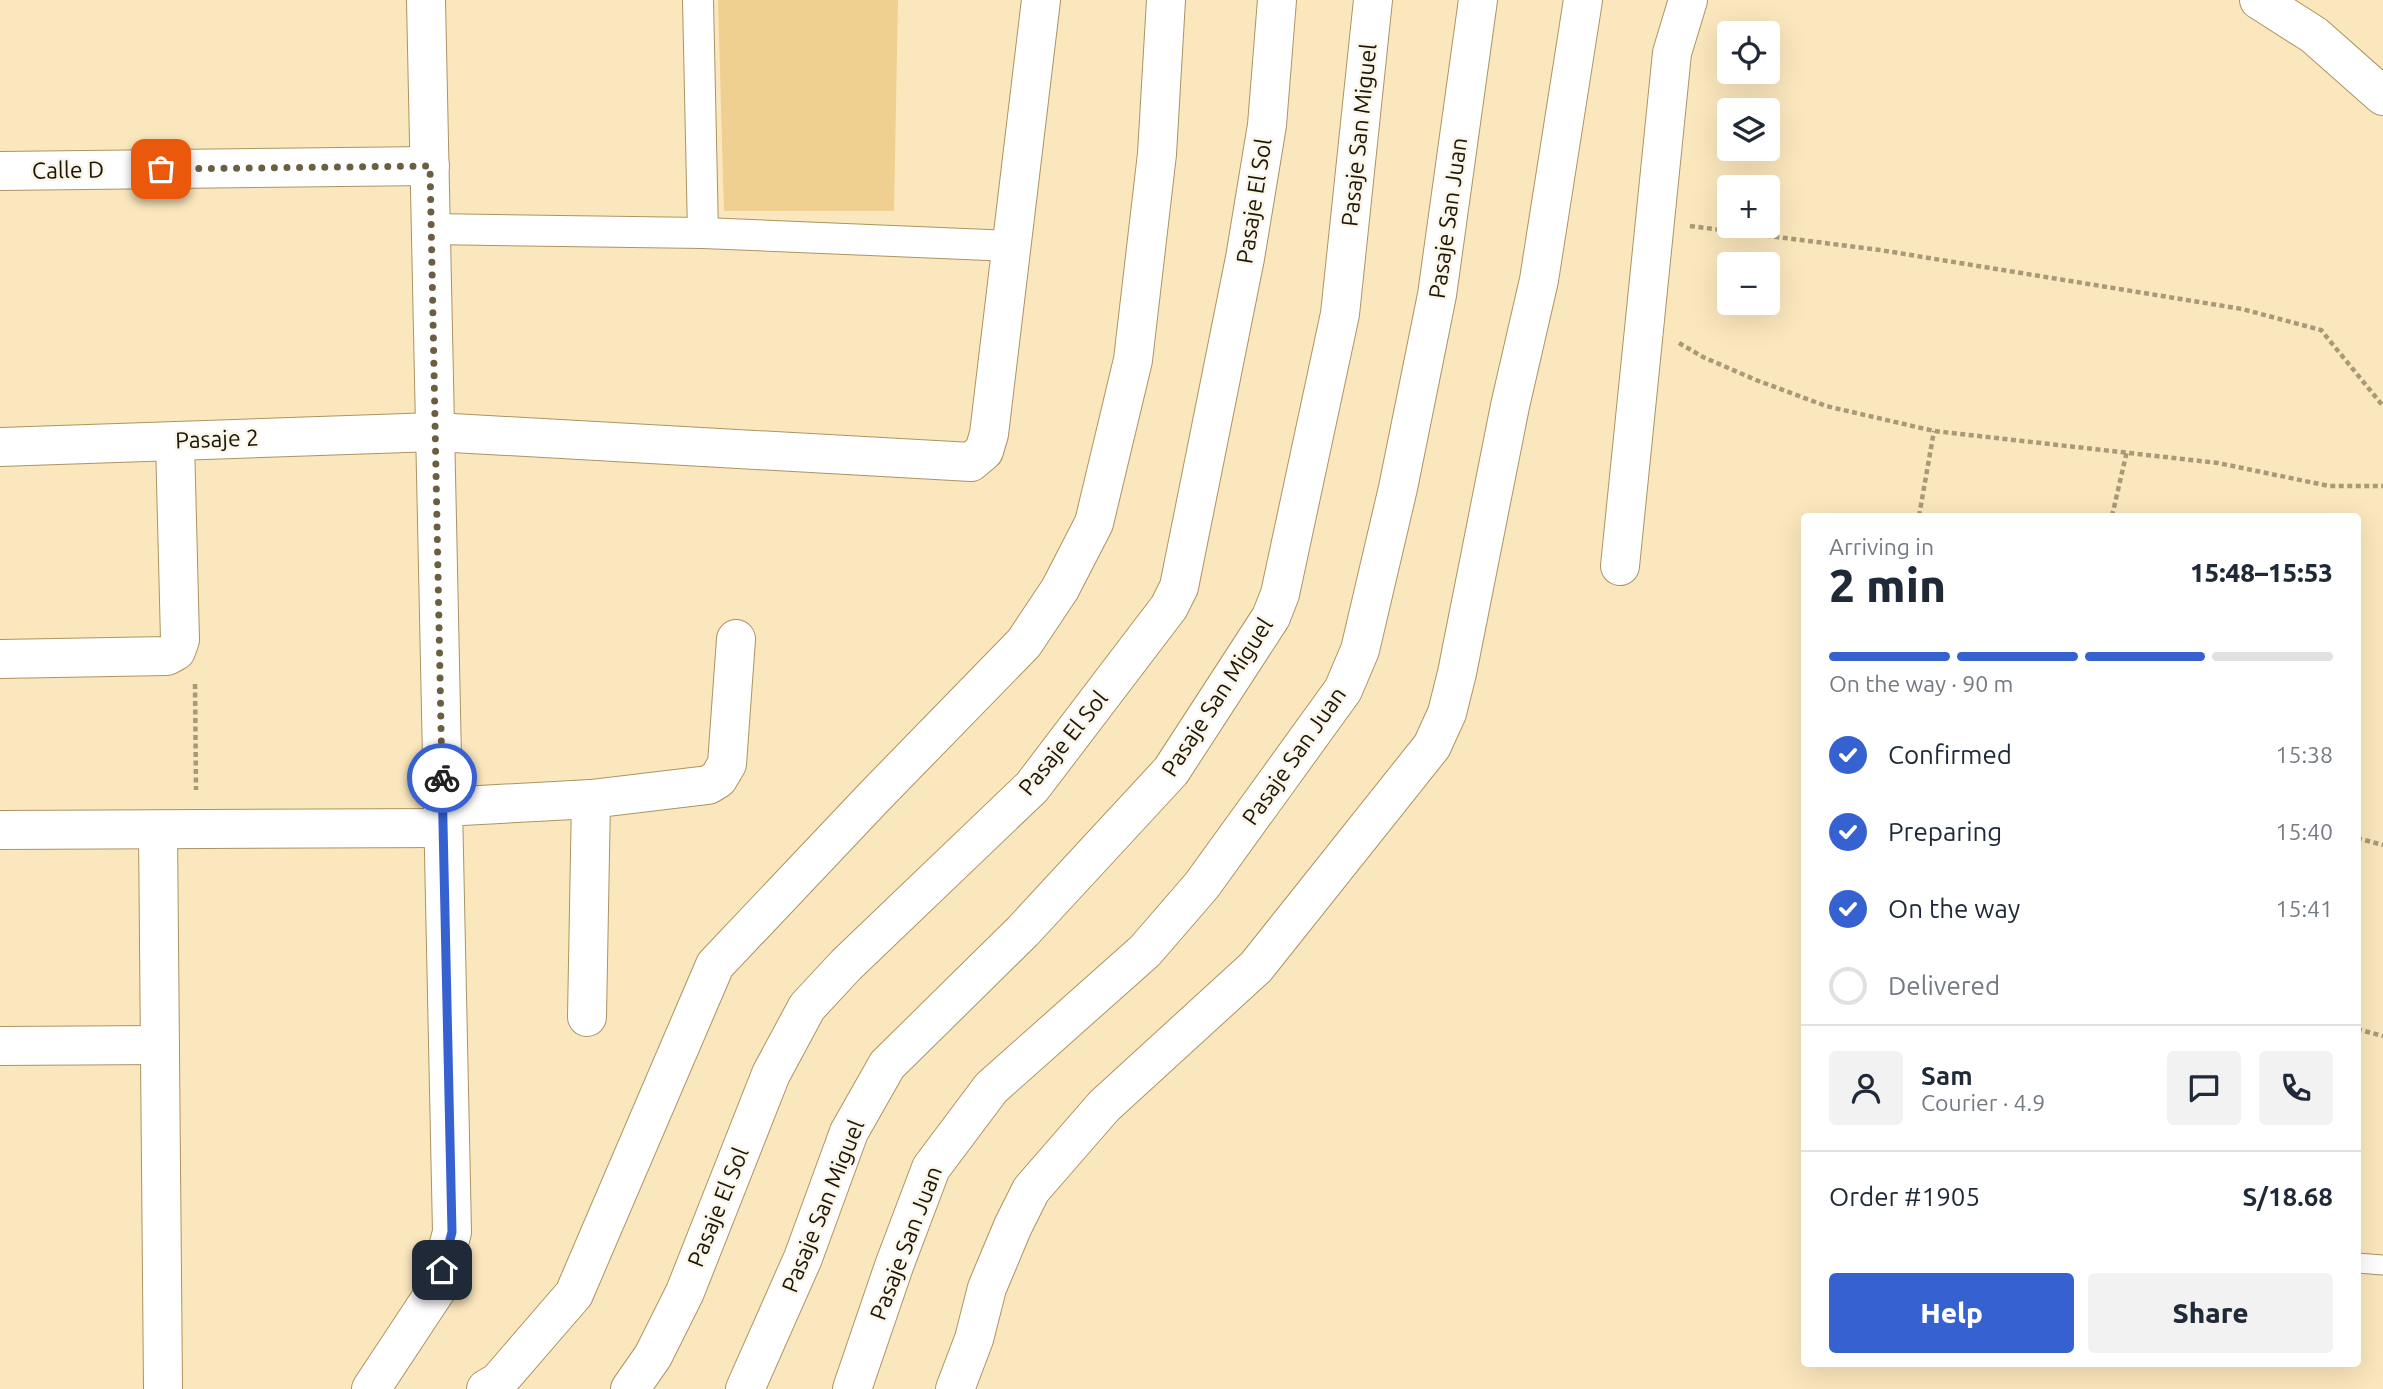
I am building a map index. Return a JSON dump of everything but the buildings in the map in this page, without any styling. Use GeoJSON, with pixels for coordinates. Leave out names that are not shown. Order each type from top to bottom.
{"type":"FeatureCollection","features":[{"type":"Feature","properties":{"kind":"street"},"geometry":{"type":"LineString","coordinates":[[371,1389],[437,1289],[452,1232],[426,0]]}},
{"type":"Feature","properties":{"kind":"street"},"geometry":{"type":"LineString","coordinates":[[698,0],[703,233]]}},
{"type":"Feature","properties":{"kind":"street"},"geometry":{"type":"LineString","coordinates":[[431,229],[703,233],[1012,246],[1041,0]]}},
{"type":"Feature","properties":{"kind":"street"},"geometry":{"type":"LineString","coordinates":[[486,1389],[498,1382],[574,1294],[715,965],[1024,643],[1060,589],[1094,523],[1133,360],[1157,154],[1166,0]]}},
{"type":"Feature","properties":{"kind":"street","name":"Pasaje El Sol"},"geometry":{"type":"LineString","coordinates":[[630,1389],[653,1356],[685,1292],[771,1074],[807,1007],[846,965],[1032,787],[1169,607],[1179,587],[1245,258],[1267,125],[1278,0]]}},
{"type":"Feature","properties":{"kind":"street","name":"Pasaje San Miguel"},"geometry":{"type":"LineString","coordinates":[[745,1389],[803,1258],[849,1132],[887,1065],[1023,931],[1171,771],[1271,617],[1280,594],[1340,314],[1373,0]]}},
{"type":"Feature","properties":{"kind":"street","name":"Pasaje San Juan"},"geometry":{"type":"LineString","coordinates":[[852,1389],[931,1168],[991,1088],[1145,951],[1202,886],[1343,690],[1360,650],[1398,488],[1437,295],[1478,0]]}},
{"type":"Feature","properties":{"kind":"street"},"geometry":{"type":"LineString","coordinates":[[955,1389],[974,1339],[987,1288],[1031,1190],[1104,1106],[1256,967],[1432,746],[1447,713],[1510,406],[1539,280],[1583,0]]}},
{"type":"Feature","properties":{"kind":"street"},"geometry":{"type":"LineString","coordinates":[[1620,566],[1671,53],[1688,0]]}},
{"type":"Feature","properties":{"kind":"street"},"geometry":{"type":"LineString","coordinates":[[2259,0],[2314,34],[2383,96]]}},
{"type":"Feature","properties":{"kind":"street","name":"Calle D"},"geometry":{"type":"LineString","coordinates":[[0,171],[430,166]]}},
{"type":"Feature","properties":{"kind":"street","name":"Pasaje 2"},"geometry":{"type":"LineString","coordinates":[[0,447],[435,432],[971,462],[984,451],[989,434],[1012,246]]}},
{"type":"Feature","properties":{"kind":"street"},"geometry":{"type":"LineString","coordinates":[[0,659],[167,656],[176,652],[180,640],[175,441]]}},
{"type":"Feature","properties":{"kind":"street"},"geometry":{"type":"LineString","coordinates":[[0,830],[196,830],[443,818],[708,785],[718,779],[727,764],[736,639]]}},
{"type":"Feature","properties":{"kind":"street"},"geometry":{"type":"LineString","coordinates":[[587,1017],[591,799]]}},
{"type":"Feature","properties":{"kind":"street"},"geometry":{"type":"LineString","coordinates":[[158,830],[163,1389]]}},
{"type":"Feature","properties":{"kind":"street"},"geometry":{"type":"LineString","coordinates":[[0,1046],[160,1045]]}},
{"type":"Feature","properties":{"kind":"lane"},"geometry":{"type":"LineString","coordinates":[[2361,1263],[2383,1265]]}},
{"type":"Feature","properties":{"kind":"path"},"geometry":{"type":"LineString","coordinates":[[1653,221],[1880,250],[2242,309],[2321,330],[2383,406]]}},
{"type":"Feature","properties":{"kind":"path"},"geometry":{"type":"LineString","coordinates":[[1643,323],[1703,356],[1756,380],[1826,406],[1934,431],[2218,463],[2329,486],[2383,486]]}},
{"type":"Feature","properties":{"kind":"path"},"geometry":{"type":"LineString","coordinates":[[1920,513],[1934,431]]}},
{"type":"Feature","properties":{"kind":"path"},"geometry":{"type":"LineString","coordinates":[[2113,513],[2127,451]]}},
{"type":"Feature","properties":{"kind":"path"},"geometry":{"type":"LineString","coordinates":[[176,652],[195,662],[196,830]]}},
{"type":"Feature","properties":{"kind":"path"},"geometry":{"type":"LineString","coordinates":[[2361,839],[2383,845]]}},
{"type":"Feature","properties":{"kind":"path"},"geometry":{"type":"LineString","coordinates":[[2361,1030],[2383,1037]]}},
{"type":"Feature","properties":{"kind":"shaded area"},"geometry":{"type":"Polygon","coordinates":[[[718,0],[898,0],[894,211],[724,211],[718,0]]]}},
{"type":"Feature","properties":{"kind":"way so far"},"geometry":{"type":"LineString","coordinates":[[161,169],[430,166],[442,778]]}},
{"type":"Feature","properties":{"kind":"route"},"geometry":{"type":"LineString","coordinates":[[442,778],[452,1232],[442,1270]]}}]}
